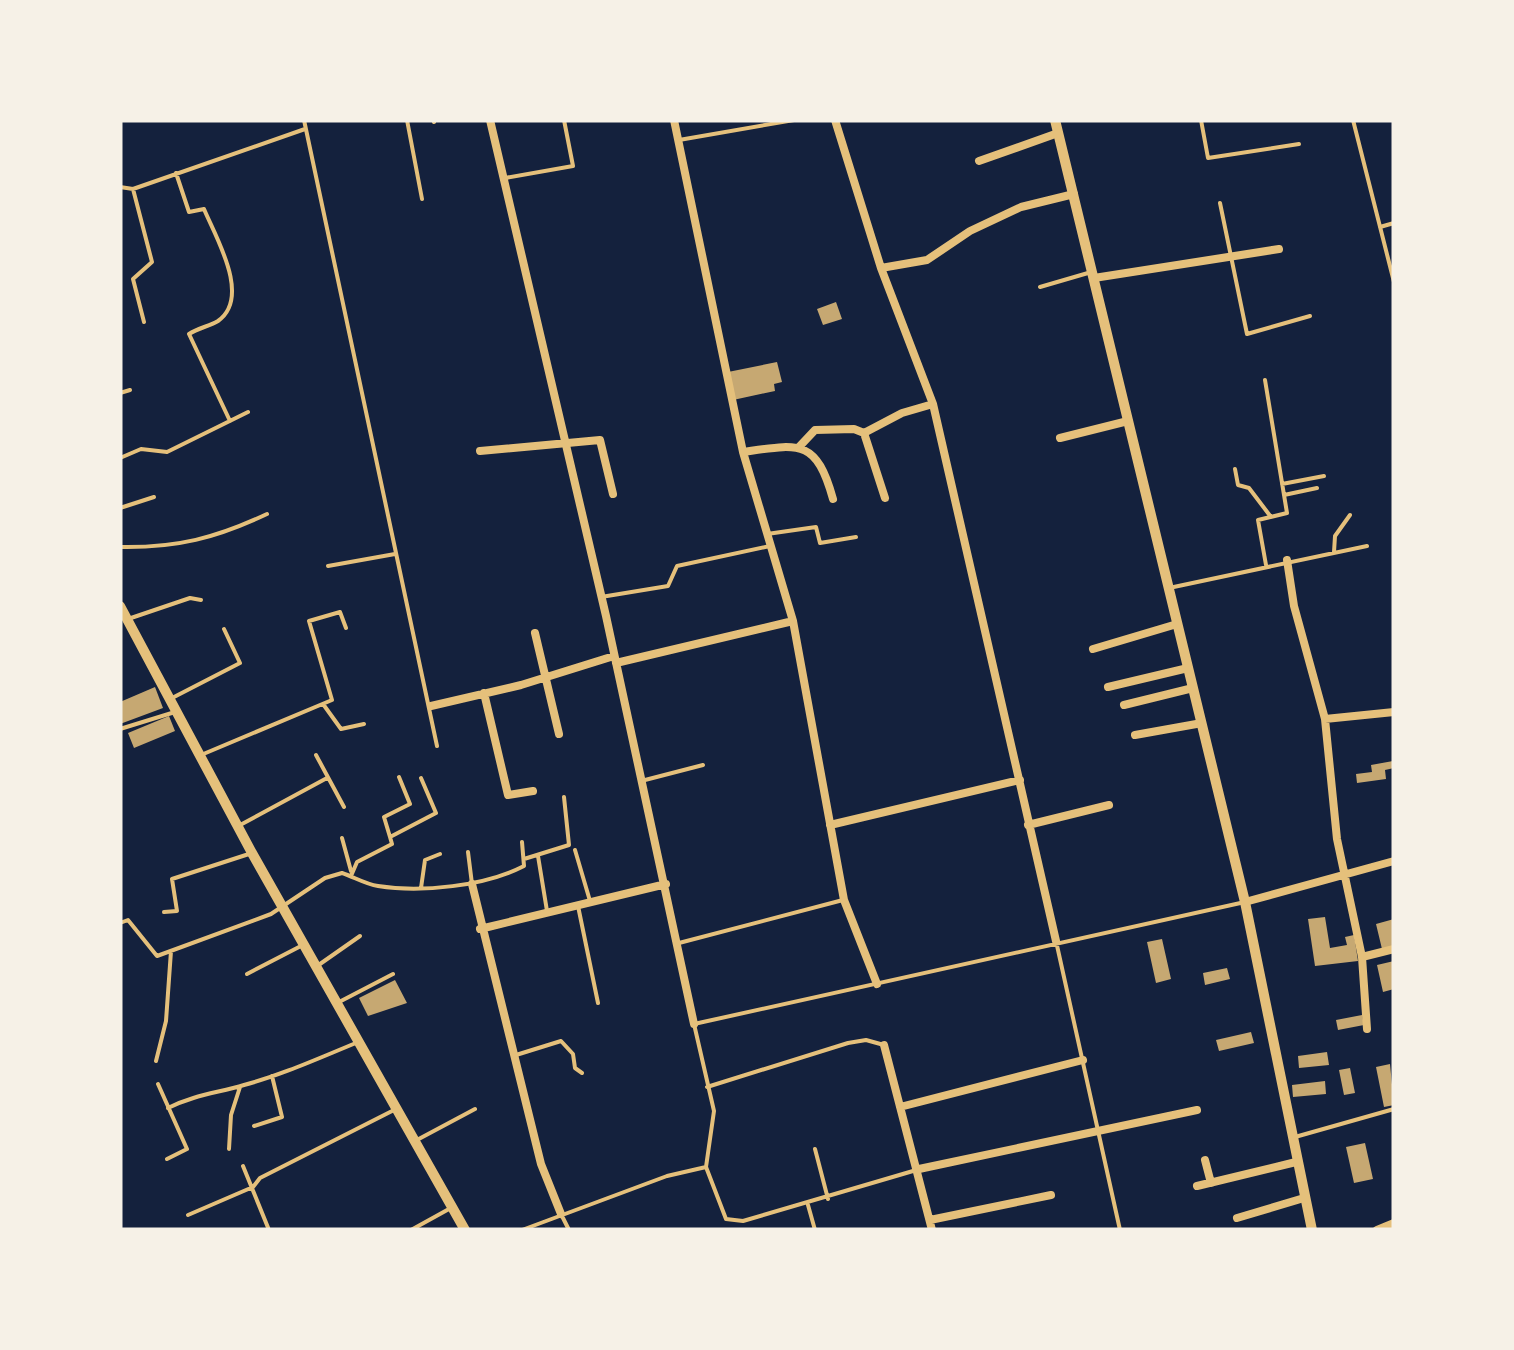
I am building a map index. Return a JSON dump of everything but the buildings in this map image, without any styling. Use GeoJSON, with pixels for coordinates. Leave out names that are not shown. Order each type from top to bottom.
{"type":"FeatureCollection","features":[{"type":"Feature","properties":{"kind":"street"},"geometry":{"type":"LineString","coordinates":[[490,120],[666,884],[694,1024]]}},
{"type":"Feature","properties":{"kind":"street"},"geometry":{"type":"LineString","coordinates":[[674,120],[743,452],[793,621],[844,900],[877,984]]}},
{"type":"Feature","properties":{"kind":"street"},"geometry":{"type":"LineString","coordinates":[[836,120],[881,268],[933,404],[1056,941]]}},
{"type":"Feature","properties":{"kind":"street"},"geometry":{"type":"LineString","coordinates":[[1055,120],[1245,902],[1290,1139],[1312,1230]]}},
{"type":"Feature","properties":{"kind":"street"},"geometry":{"type":"LineString","coordinates":[[979,161],[1058,133]]}},
{"type":"Feature","properties":{"kind":"street"},"geometry":{"type":"LineString","coordinates":[[881,268],[926,260],[970,231],[1020,207],[1074,194]]}},
{"type":"Feature","properties":{"kind":"street"},"geometry":{"type":"LineString","coordinates":[[1093,275],[1279,249]]}},
{"type":"Feature","properties":{"kind":"street"},"geometry":{"type":"LineString","coordinates":[[864,433],[902,413],[933,404]]}},
{"type":"Feature","properties":{"kind":"street"},"geometry":{"type":"LineString","coordinates":[[1060,438],[1128,421]]}},
{"type":"Feature","properties":{"kind":"street"},"geometry":{"type":"LineString","coordinates":[[799,447],[815,430],[854,428],[864,433],[885,498]]}},
{"type":"Feature","properties":{"kind":"street"},"geometry":{"type":"LineString","coordinates":[[480,451],[600,440],[613,494]]}},
{"type":"Feature","properties":{"kind":"street"},"geometry":{"type":"LineString","coordinates":[[743,452],[799,447],[810,450],[824,467],[833,499]]}},
{"type":"Feature","properties":{"kind":"street"},"geometry":{"type":"LineString","coordinates":[[1287,560],[1294,606],[1326,719],[1337,839],[1362,957],[1366,1028]]}},
{"type":"Feature","properties":{"kind":"street"},"geometry":{"type":"LineString","coordinates":[[120,606],[252,853],[466,1230]]}},
{"type":"Feature","properties":{"kind":"street"},"geometry":{"type":"LineString","coordinates":[[430,706],[543,676],[793,621]]}},
{"type":"Feature","properties":{"kind":"street"},"geometry":{"type":"LineString","coordinates":[[1093,649],[1178,624]]}},
{"type":"Feature","properties":{"kind":"street"},"geometry":{"type":"LineString","coordinates":[[535,633],[559,734]]}},
{"type":"Feature","properties":{"kind":"street"},"geometry":{"type":"LineString","coordinates":[[1108,686],[1188,668]]}},
{"type":"Feature","properties":{"kind":"street"},"geometry":{"type":"LineString","coordinates":[[1124,705],[1193,688]]}},
{"type":"Feature","properties":{"kind":"street"},"geometry":{"type":"LineString","coordinates":[[484,693],[508,794],[533,791]]}},
{"type":"Feature","properties":{"kind":"street"},"geometry":{"type":"LineString","coordinates":[[1326,719],[1394,712]]}},
{"type":"Feature","properties":{"kind":"street"},"geometry":{"type":"LineString","coordinates":[[1135,735],[1202,723]]}},
{"type":"Feature","properties":{"kind":"street"},"geometry":{"type":"LineString","coordinates":[[830,824],[1020,780]]}},
{"type":"Feature","properties":{"kind":"street"},"geometry":{"type":"LineString","coordinates":[[1028,825],[1109,804]]}},
{"type":"Feature","properties":{"kind":"street"},"geometry":{"type":"LineString","coordinates":[[1245,902],[1394,860]]}},
{"type":"Feature","properties":{"kind":"street"},"geometry":{"type":"LineString","coordinates":[[472,884],[541,1164],[561,1214]]}},
{"type":"Feature","properties":{"kind":"street"},"geometry":{"type":"LineString","coordinates":[[480,928],[666,884]]}},
{"type":"Feature","properties":{"kind":"street"},"geometry":{"type":"LineString","coordinates":[[1362,957],[1394,949]]}},
{"type":"Feature","properties":{"kind":"street"},"geometry":{"type":"LineString","coordinates":[[884,1045],[931,1225],[1051,1195]]}},
{"type":"Feature","properties":{"kind":"street"},"geometry":{"type":"LineString","coordinates":[[900,1108],[1083,1060]]}},
{"type":"Feature","properties":{"kind":"street"},"geometry":{"type":"LineString","coordinates":[[919,1169],[1197,1110]]}},
{"type":"Feature","properties":{"kind":"street"},"geometry":{"type":"LineString","coordinates":[[1204,1160],[1210,1182]]}},
{"type":"Feature","properties":{"kind":"street"},"geometry":{"type":"LineString","coordinates":[[1197,1186],[1296,1162]]}},
{"type":"Feature","properties":{"kind":"street"},"geometry":{"type":"LineString","coordinates":[[1238,1218],[1304,1198]]}},
{"type":"Feature","properties":{"kind":"street"},"geometry":{"type":"LineString","coordinates":[[1377,1230],[1394,1223]]}},
{"type":"Feature","properties":{"kind":"lane"},"geometry":{"type":"LineString","coordinates":[[304,120],[436,746]]}},
{"type":"Feature","properties":{"kind":"lane"},"geometry":{"type":"LineString","coordinates":[[407,120],[422,199]]}},
{"type":"Feature","properties":{"kind":"lane"},"geometry":{"type":"LineString","coordinates":[[504,178],[573,166],[564,120]]}},
{"type":"Feature","properties":{"kind":"lane"},"geometry":{"type":"LineString","coordinates":[[679,140],[794,120]]}},
{"type":"Feature","properties":{"kind":"lane"},"geometry":{"type":"LineString","coordinates":[[1201,120],[1208,158],[1300,144]]}},
{"type":"Feature","properties":{"kind":"lane"},"geometry":{"type":"LineString","coordinates":[[1353,120],[1394,282]]}},
{"type":"Feature","properties":{"kind":"lane"},"geometry":{"type":"LineString","coordinates":[[120,187],[133,189],[305,129]]}},
{"type":"Feature","properties":{"kind":"lane"},"geometry":{"type":"LineString","coordinates":[[176,174],[189,212],[204,209],[231,275],[230,301],[218,321],[189,334],[230,420]]}},
{"type":"Feature","properties":{"kind":"lane"},"geometry":{"type":"LineString","coordinates":[[133,189],[134,208],[152,262],[134,279],[144,322]]}},
{"type":"Feature","properties":{"kind":"lane"},"geometry":{"type":"LineString","coordinates":[[1220,203],[1246,334],[1310,316]]}},
{"type":"Feature","properties":{"kind":"lane"},"geometry":{"type":"LineString","coordinates":[[1380,227],[1394,223]]}},
{"type":"Feature","properties":{"kind":"lane"},"geometry":{"type":"LineString","coordinates":[[1040,287],[1093,275]]}},
{"type":"Feature","properties":{"kind":"lane"},"geometry":{"type":"LineString","coordinates":[[1265,380],[1287,513],[1258,520],[1266,565]]}},
{"type":"Feature","properties":{"kind":"lane"},"geometry":{"type":"LineString","coordinates":[[120,392],[130,390]]}},
{"type":"Feature","properties":{"kind":"lane"},"geometry":{"type":"LineString","coordinates":[[120,458],[141,449],[167,452],[248,412]]}},
{"type":"Feature","properties":{"kind":"lane"},"geometry":{"type":"LineString","coordinates":[[1235,469],[1238,485],[1249,488],[1271,516]]}},
{"type":"Feature","properties":{"kind":"lane"},"geometry":{"type":"LineString","coordinates":[[1282,484],[1324,476]]}},
{"type":"Feature","properties":{"kind":"lane"},"geometry":{"type":"LineString","coordinates":[[1284,495],[1316,488]]}},
{"type":"Feature","properties":{"kind":"lane"},"geometry":{"type":"LineString","coordinates":[[120,508],[154,497]]}},
{"type":"Feature","properties":{"kind":"lane"},"geometry":{"type":"LineString","coordinates":[[120,547],[152,548],[214,538],[267,514]]}},
{"type":"Feature","properties":{"kind":"lane"},"geometry":{"type":"LineString","coordinates":[[1334,552],[1335,536],[1350,515]]}},
{"type":"Feature","properties":{"kind":"lane"},"geometry":{"type":"LineString","coordinates":[[767,534],[816,526],[820,542],[856,537]]}},
{"type":"Feature","properties":{"kind":"lane"},"geometry":{"type":"LineString","coordinates":[[601,596],[668,586],[677,566],[770,546]]}},
{"type":"Feature","properties":{"kind":"lane"},"geometry":{"type":"LineString","coordinates":[[1169,588],[1287,560],[1368,546]]}},
{"type":"Feature","properties":{"kind":"lane"},"geometry":{"type":"LineString","coordinates":[[328,566],[395,554]]}},
{"type":"Feature","properties":{"kind":"lane"},"geometry":{"type":"LineString","coordinates":[[127,619],[190,598],[202,600]]}},
{"type":"Feature","properties":{"kind":"lane"},"geometry":{"type":"LineString","coordinates":[[200,755],[332,700],[309,621],[340,612],[346,628]]}},
{"type":"Feature","properties":{"kind":"lane"},"geometry":{"type":"LineString","coordinates":[[170,699],[240,663],[224,629]]}},
{"type":"Feature","properties":{"kind":"lane"},"geometry":{"type":"LineString","coordinates":[[323,704],[341,729],[364,724]]}},
{"type":"Feature","properties":{"kind":"lane"},"geometry":{"type":"LineString","coordinates":[[120,730],[174,712]]}},
{"type":"Feature","properties":{"kind":"lane"},"geometry":{"type":"LineString","coordinates":[[316,755],[344,806]]}},
{"type":"Feature","properties":{"kind":"lane"},"geometry":{"type":"LineString","coordinates":[[640,781],[703,766]]}},
{"type":"Feature","properties":{"kind":"lane"},"geometry":{"type":"LineString","coordinates":[[351,876],[356,862],[392,844],[384,817],[410,804],[399,777]]}},
{"type":"Feature","properties":{"kind":"lane"},"geometry":{"type":"LineString","coordinates":[[238,827],[327,778]]}},
{"type":"Feature","properties":{"kind":"lane"},"geometry":{"type":"LineString","coordinates":[[390,837],[436,813],[421,778]]}},
{"type":"Feature","properties":{"kind":"lane"},"geometry":{"type":"LineString","coordinates":[[523,859],[569,845],[564,797]]}},
{"type":"Feature","properties":{"kind":"lane"},"geometry":{"type":"LineString","coordinates":[[342,838],[351,876]]}},
{"type":"Feature","properties":{"kind":"lane"},"geometry":{"type":"LineString","coordinates":[[120,922],[128,920],[140,931],[157,956],[283,908],[325,878],[342,873],[376,886],[472,884],[524,866],[522,842]]}},
{"type":"Feature","properties":{"kind":"lane"},"geometry":{"type":"LineString","coordinates":[[575,850],[590,902]]}},
{"type":"Feature","properties":{"kind":"lane"},"geometry":{"type":"LineString","coordinates":[[468,852],[472,884]]}},
{"type":"Feature","properties":{"kind":"lane"},"geometry":{"type":"LineString","coordinates":[[164,912],[177,911],[172,879],[252,853]]}},
{"type":"Feature","properties":{"kind":"lane"},"geometry":{"type":"LineString","coordinates":[[421,888],[426,860],[440,854]]}},
{"type":"Feature","properties":{"kind":"lane"},"geometry":{"type":"LineString","coordinates":[[538,855],[547,911]]}},
{"type":"Feature","properties":{"kind":"lane"},"geometry":{"type":"LineString","coordinates":[[679,943],[844,900]]}},
{"type":"Feature","properties":{"kind":"lane"},"geometry":{"type":"LineString","coordinates":[[919,1169],[808,1206],[742,1221],[726,1219],[706,1167],[714,1112],[694,1024],[1245,902]]}},
{"type":"Feature","properties":{"kind":"lane"},"geometry":{"type":"LineString","coordinates":[[578,906],[598,1003]]}},
{"type":"Feature","properties":{"kind":"lane"},"geometry":{"type":"LineString","coordinates":[[316,966],[360,936]]}},
{"type":"Feature","properties":{"kind":"lane"},"geometry":{"type":"LineString","coordinates":[[1056,941],[1101,1130],[1120,1230]]}},
{"type":"Feature","properties":{"kind":"lane"},"geometry":{"type":"LineString","coordinates":[[247,974],[304,944]]}},
{"type":"Feature","properties":{"kind":"lane"},"geometry":{"type":"LineString","coordinates":[[156,1061],[166,1021],[171,951]]}},
{"type":"Feature","properties":{"kind":"lane"},"geometry":{"type":"LineString","coordinates":[[337,1003],[393,974]]}},
{"type":"Feature","properties":{"kind":"lane"},"geometry":{"type":"LineString","coordinates":[[707,1087],[848,1043],[866,1040],[884,1045]]}},
{"type":"Feature","properties":{"kind":"lane"},"geometry":{"type":"LineString","coordinates":[[516,1055],[562,1041],[573,1054],[575,1068],[582,1073]]}},
{"type":"Feature","properties":{"kind":"lane"},"geometry":{"type":"LineString","coordinates":[[168,1108],[195,1095],[240,1087],[272,1076],[359,1042]]}},
{"type":"Feature","properties":{"kind":"lane"},"geometry":{"type":"LineString","coordinates":[[254,1126],[282,1118],[272,1076]]}},
{"type":"Feature","properties":{"kind":"lane"},"geometry":{"type":"LineString","coordinates":[[158,1084],[187,1149],[167,1159]]}},
{"type":"Feature","properties":{"kind":"lane"},"geometry":{"type":"LineString","coordinates":[[230,1149],[231,1115],[240,1087]]}},
{"type":"Feature","properties":{"kind":"lane"},"geometry":{"type":"LineString","coordinates":[[188,1215],[253,1187],[260,1178],[294,1165],[396,1109]]}},
{"type":"Feature","properties":{"kind":"lane"},"geometry":{"type":"LineString","coordinates":[[415,1141],[474,1109]]}},
{"type":"Feature","properties":{"kind":"lane"},"geometry":{"type":"LineString","coordinates":[[1290,1139],[1394,1109]]}},
{"type":"Feature","properties":{"kind":"lane"},"geometry":{"type":"LineString","coordinates":[[815,1150],[828,1199]]}},
{"type":"Feature","properties":{"kind":"lane"},"geometry":{"type":"LineString","coordinates":[[243,1166],[269,1230]]}},
{"type":"Feature","properties":{"kind":"lane"},"geometry":{"type":"LineString","coordinates":[[522,1230],[667,1176],[706,1167]]}},
{"type":"Feature","properties":{"kind":"lane"},"geometry":{"type":"LineString","coordinates":[[808,1206],[815,1230]]}},
{"type":"Feature","properties":{"kind":"lane"},"geometry":{"type":"LineString","coordinates":[[411,1230],[453,1207]]}},
{"type":"Feature","properties":{"kind":"lane"},"geometry":{"type":"LineString","coordinates":[[561,1214],[568,1230]]}},
{"type":"Feature","properties":{"kind":"lane"},"geometry":{"type":"LineString","coordinates":[[742,1221],[744,1230]]}}]}
